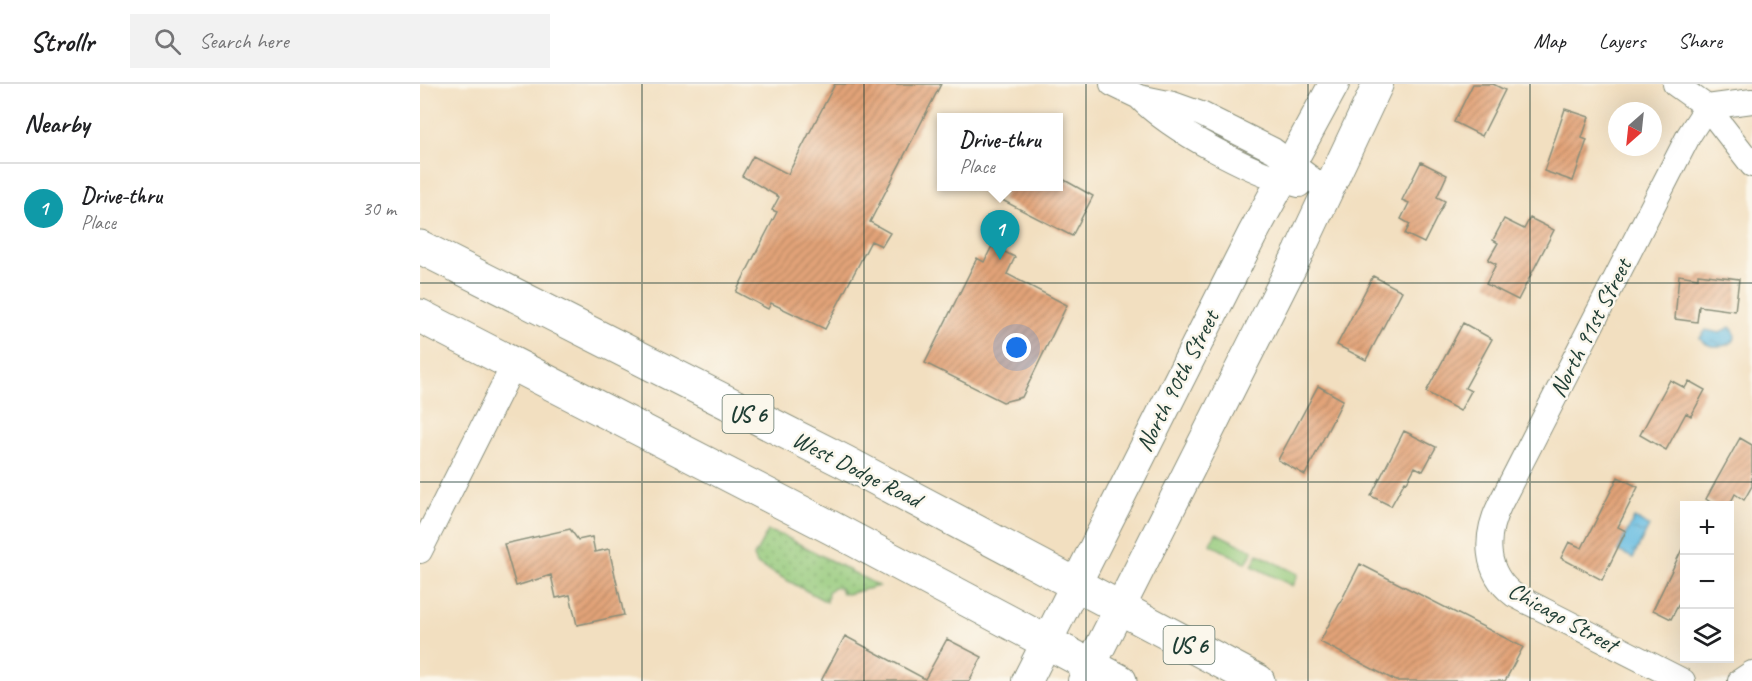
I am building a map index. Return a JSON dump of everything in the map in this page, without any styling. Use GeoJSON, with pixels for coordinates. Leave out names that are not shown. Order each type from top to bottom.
{"type":"FeatureCollection","features":[{"type":"Feature","properties":{"kind":"highway","name":"West Dodge Road"},"geometry":{"type":"LineString","coordinates":[[420,247],[855,467],[1258,681]]}},
{"type":"Feature","properties":{"kind":"highway","name":"US 6"},"geometry":{"type":"LineString","coordinates":[[420,316],[513,366],[830,527],[1046,642],[1087,673],[1120,681]]}},
{"type":"Feature","properties":{"kind":"main road","name":"North 90th Street"},"geometry":{"type":"LineString","coordinates":[[1027,681],[1074,584],[1285,171],[1334,84]]}},
{"type":"Feature","properties":{"kind":"main road","name":"North 90th Street"},"geometry":{"type":"LineString","coordinates":[[1087,673],[1328,191],[1378,84]]}},
{"type":"Feature","properties":{"kind":"street"},"geometry":{"type":"LineString","coordinates":[[1113,84],[1139,98],[1188,109],[1285,171],[1328,191]]}},
{"type":"Feature","properties":{"kind":"street"},"geometry":{"type":"LineString","coordinates":[[1675,84],[1707,107],[1752,165]]}},
{"type":"Feature","properties":{"kind":"street"},"geometry":{"type":"LineString","coordinates":[[1707,107],[1752,101]]}},
{"type":"Feature","properties":{"kind":"street","name":"North 91st Street"},"geometry":{"type":"LineString","coordinates":[[1490,555],[1489,531],[1494,516],[1689,135],[1707,107]]}},
{"type":"Feature","properties":{"kind":"street"},"geometry":{"type":"LineString","coordinates":[[420,551],[513,366]]}},
{"type":"Feature","properties":{"kind":"street","name":"Chicago Street"},"geometry":{"type":"LineString","coordinates":[[1490,555],[1500,581],[1514,596],[1683,681]]}},
{"type":"Feature","properties":{"kind":"street"},"geometry":{"type":"LineString","coordinates":[[1740,681],[1752,673]]}},
{"type":"Feature","properties":{"kind":"green space"},"geometry":{"type":"Polygon","coordinates":[[[768,531],[784,536],[879,586],[847,594],[842,593],[840,588],[833,587],[828,592],[827,602],[757,564],[754,556],[768,531]]]}},
{"type":"Feature","properties":{"kind":"green space"},"geometry":{"type":"Polygon","coordinates":[[[1216,533],[1253,551],[1246,563],[1210,544],[1216,533]]]}},
{"type":"Feature","properties":{"kind":"green space"},"geometry":{"type":"Polygon","coordinates":[[[1258,554],[1298,574],[1293,586],[1252,566],[1258,554]]]}},
{"type":"Feature","properties":{"kind":"water"},"geometry":{"type":"Polygon","coordinates":[[[1730,327],[1734,331],[1735,338],[1723,346],[1712,346],[1700,338],[1706,330],[1720,333],[1730,327]]]}},
{"type":"Feature","properties":{"kind":"water"},"geometry":{"type":"Polygon","coordinates":[[[1634,518],[1649,526],[1633,558],[1618,551],[1634,518]]]}},
{"type":"Feature","properties":{"kind":"building"},"geometry":{"type":"Polygon","coordinates":[[[835,84],[941,84],[870,222],[890,233],[882,246],[871,241],[825,329],[771,303],[768,309],[736,292],[777,212],[772,210],[779,197],[742,176],[753,156],[788,174],[835,84]]]}},
{"type":"Feature","properties":{"kind":"building"},"geometry":{"type":"Polygon","coordinates":[[[1473,84],[1493,84],[1505,90],[1482,136],[1454,122],[1473,84]]]}},
{"type":"Feature","properties":{"kind":"building"},"geometry":{"type":"Polygon","coordinates":[[[1565,109],[1589,117],[1582,138],[1587,140],[1573,181],[1544,171],[1565,109]]]}},
{"type":"Feature","properties":{"kind":"building"},"geometry":{"type":"Polygon","coordinates":[[[1421,162],[1447,175],[1437,197],[1445,201],[1424,243],[1405,234],[1410,224],[1401,219],[1409,203],[1402,200],[1421,162]]]}},
{"type":"Feature","properties":{"kind":"building"},"geometry":{"type":"Polygon","coordinates":[[[1063,179],[1093,196],[1072,236],[1002,200],[1006,191],[1063,191],[1063,179]]]}},
{"type":"Feature","properties":{"kind":"building"},"geometry":{"type":"Polygon","coordinates":[[[1530,218],[1554,230],[1518,300],[1486,284],[1496,264],[1488,260],[1498,243],[1493,240],[1504,219],[1524,229],[1530,218]]]}},
{"type":"Feature","properties":{"kind":"building"},"geometry":{"type":"Polygon","coordinates":[[[992,246],[1015,257],[1007,274],[1067,305],[1022,397],[1003,402],[925,363],[977,258],[984,262],[992,246]]]}},
{"type":"Feature","properties":{"kind":"building"},"geometry":{"type":"Polygon","coordinates":[[[1698,274],[1739,279],[1735,311],[1699,306],[1697,322],[1675,319],[1679,275],[1698,278],[1698,274]]]}},
{"type":"Feature","properties":{"kind":"building"},"geometry":{"type":"Polygon","coordinates":[[[1373,276],[1402,291],[1366,360],[1337,345],[1373,276]]]}},
{"type":"Feature","properties":{"kind":"building"},"geometry":{"type":"Polygon","coordinates":[[[1463,323],[1492,339],[1465,388],[1471,391],[1460,411],[1426,392],[1463,323]]]}},
{"type":"Feature","properties":{"kind":"building"},"geometry":{"type":"Polygon","coordinates":[[[1670,380],[1685,388],[1689,381],[1705,390],[1691,416],[1686,413],[1666,450],[1640,435],[1670,380]]]}},
{"type":"Feature","properties":{"kind":"building"},"geometry":{"type":"Polygon","coordinates":[[[1318,386],[1343,400],[1305,475],[1278,460],[1318,386]]]}},
{"type":"Feature","properties":{"kind":"building"},"geometry":{"type":"Polygon","coordinates":[[[1404,431],[1436,447],[1423,471],[1415,467],[1391,506],[1371,496],[1404,431]]]}},
{"type":"Feature","properties":{"kind":"building"},"geometry":{"type":"Polygon","coordinates":[[[1740,438],[1752,445],[1752,486],[1744,500],[1735,494],[1732,501],[1706,499],[1740,438]]]}},
{"type":"Feature","properties":{"kind":"building"},"geometry":{"type":"Polygon","coordinates":[[[1618,477],[1638,487],[1618,527],[1626,531],[1602,580],[1561,558],[1569,542],[1582,548],[1618,477]]]}},
{"type":"Feature","properties":{"kind":"building"},"geometry":{"type":"Polygon","coordinates":[[[570,529],[578,540],[592,537],[595,552],[609,549],[624,615],[577,625],[570,595],[556,598],[551,575],[516,586],[504,544],[570,529]]]}},
{"type":"Feature","properties":{"kind":"building"},"geometry":{"type":"Polygon","coordinates":[[[1680,553],[1680,602],[1671,619],[1653,610],[1680,553]]]}},
{"type":"Feature","properties":{"kind":"building"},"geometry":{"type":"Polygon","coordinates":[[[1360,564],[1523,647],[1505,681],[1396,681],[1320,642],[1360,564]]]}},
{"type":"Feature","properties":{"kind":"building"},"geometry":{"type":"Polygon","coordinates":[[[845,636],[925,679],[947,639],[982,657],[969,681],[821,681],[845,636]]]}},
{"type":"Feature","properties":{"kind":"place","name":"Drive-thru"},"geometry":{"type":"Point","coordinates":[1000,260]}}]}
